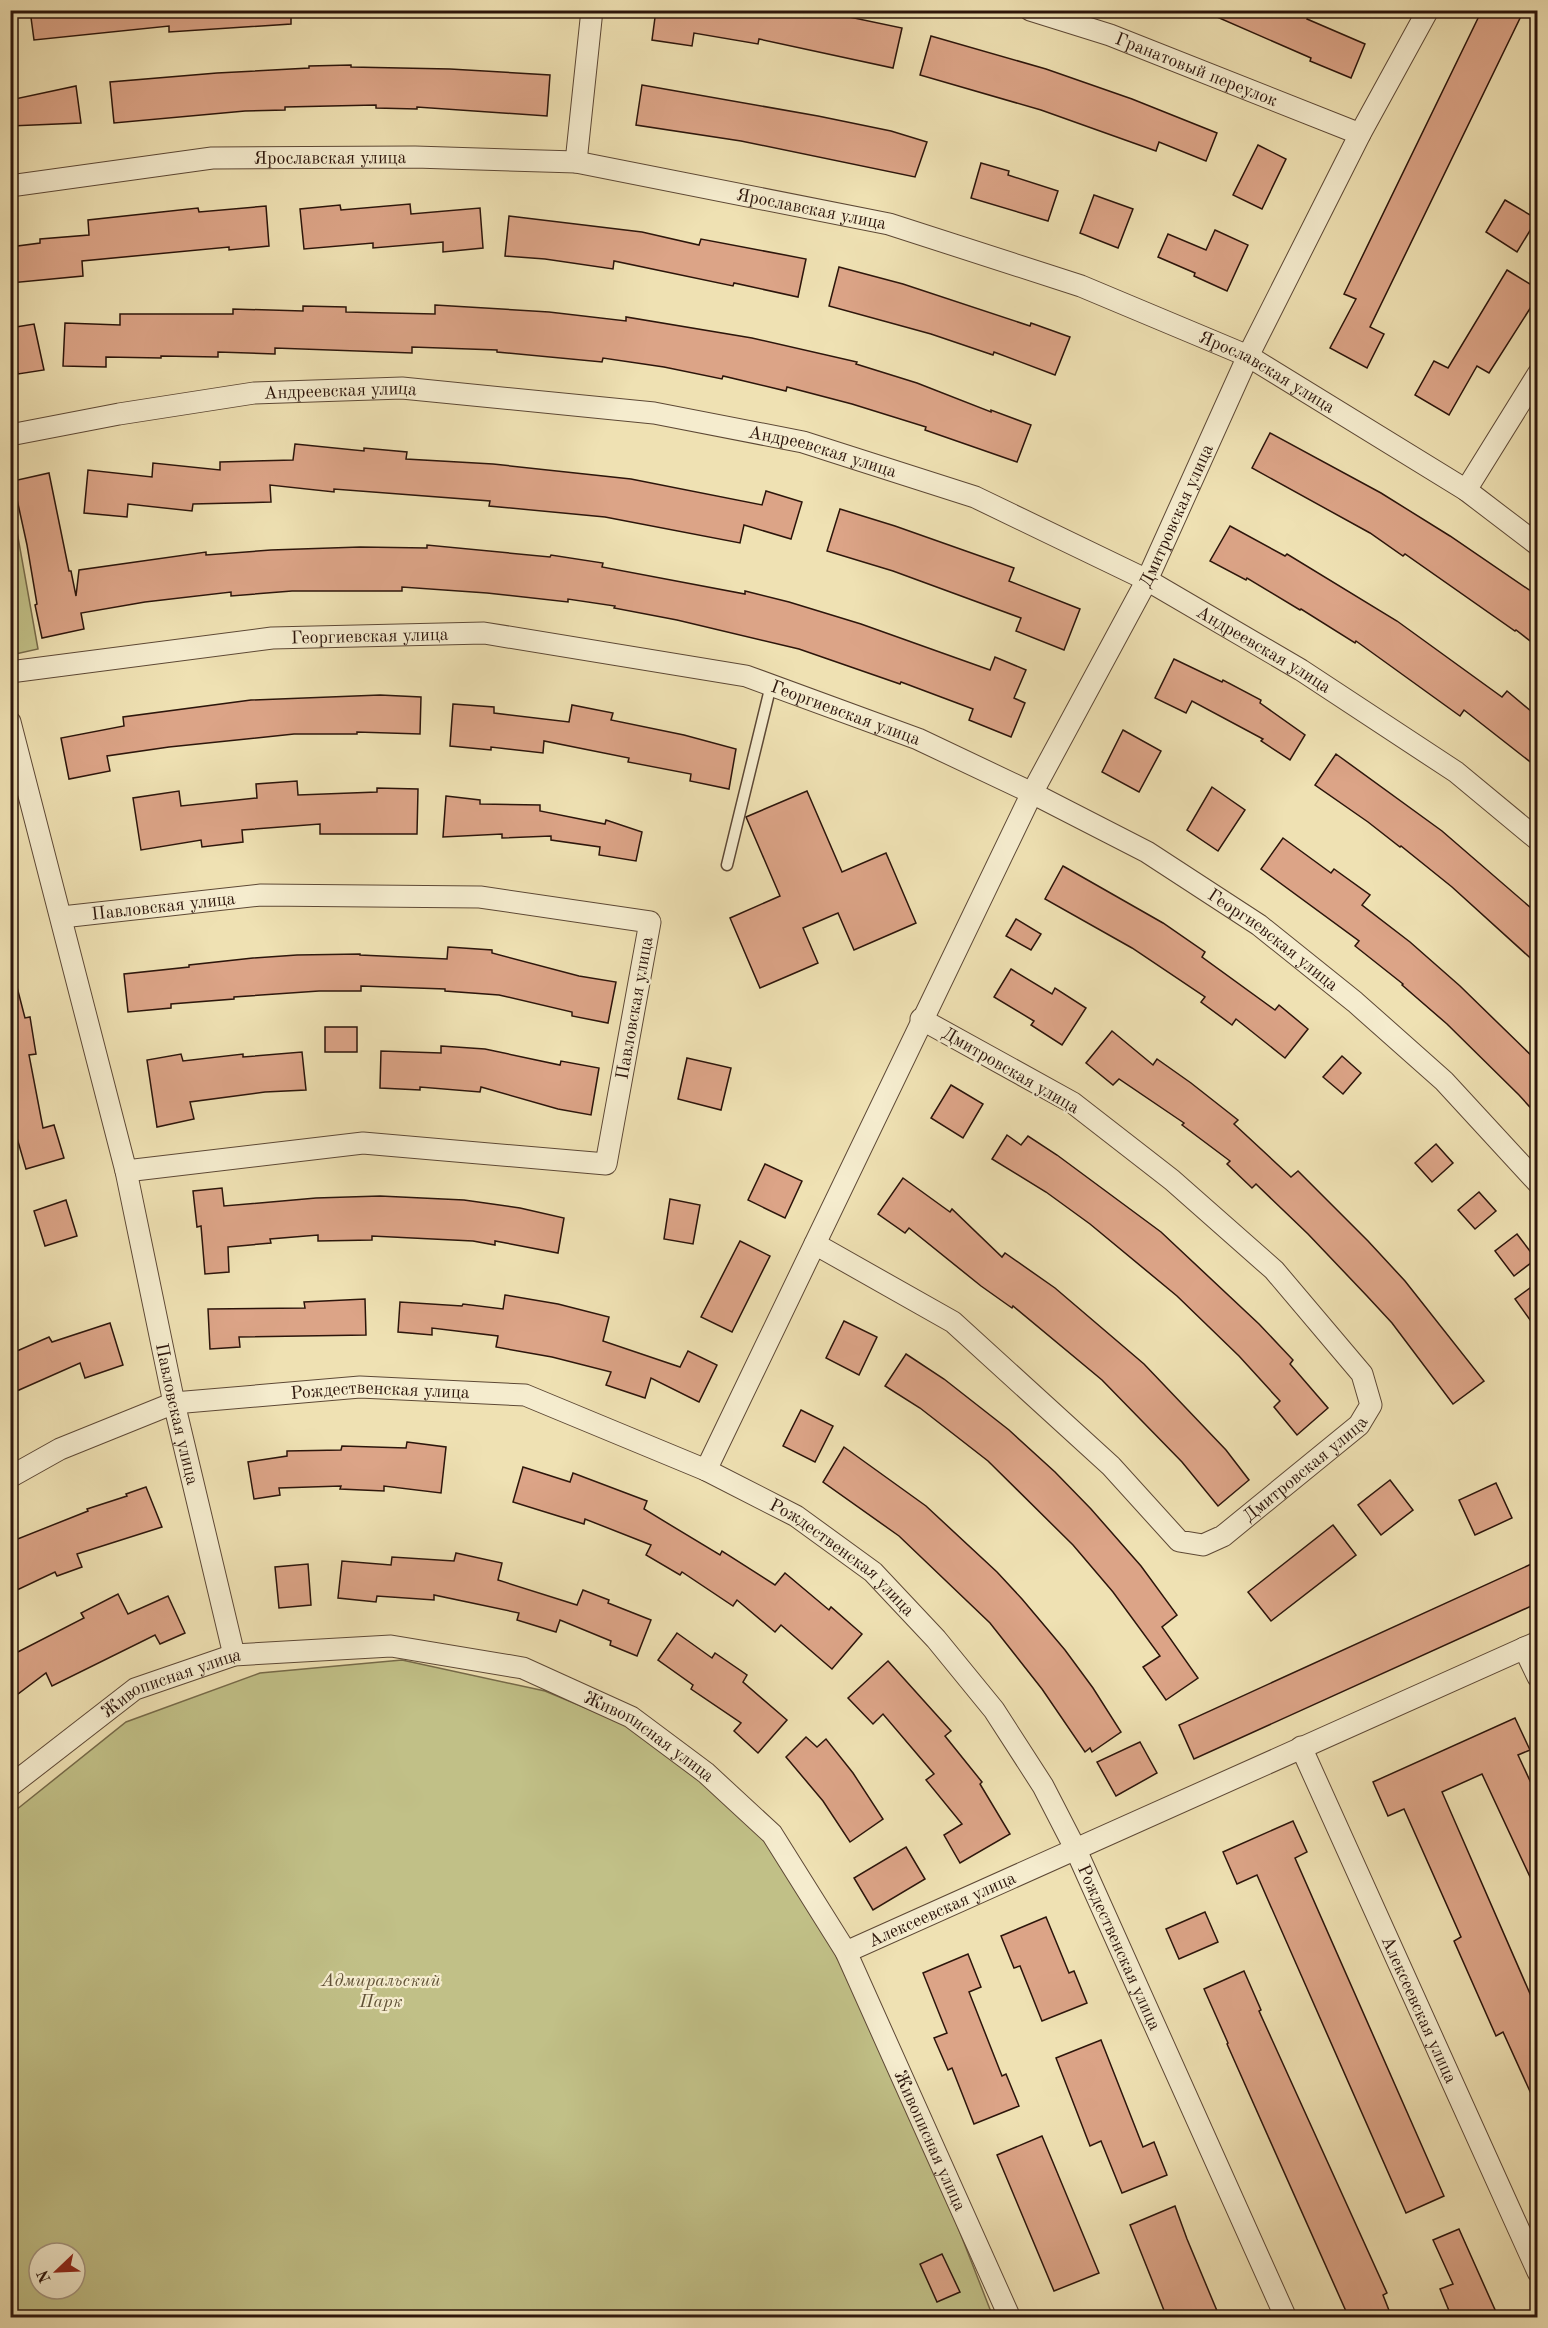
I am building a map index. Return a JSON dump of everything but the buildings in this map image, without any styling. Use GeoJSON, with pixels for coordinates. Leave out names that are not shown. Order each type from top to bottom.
{"type":"FeatureCollection","features":[{"type":"Feature","properties":{"kind":"street"},"geometry":{"type":"LineString","coordinates":[[576,162],[592,10]]}},
{"type":"Feature","properties":{"kind":"street","name":"Гранатовый переулок"},"geometry":{"type":"LineString","coordinates":[[1030,10],[1110,35],[1360,134]]}},
{"type":"Feature","properties":{"kind":"street","name":"Дмитровская улица"},"geometry":{"type":"LineString","coordinates":[[706,1470],[921,1019],[1032,793],[1147,580],[1248,356],[1360,134],[1428,10]]}},
{"type":"Feature","properties":{"kind":"street","name":"Ярославская улица"},"geometry":{"type":"LineString","coordinates":[[10,186],[212,158],[416,157],[576,162],[889,224],[1081,286],[1248,356],[1466,490],[1538,545]]}},
{"type":"Feature","properties":{"kind":"street"},"geometry":{"type":"LineString","coordinates":[[1466,490],[1538,374]]}},
{"type":"Feature","properties":{"kind":"street","name":"Андреевская улица"},"geometry":{"type":"LineString","coordinates":[[10,435],[120,414],[254,393],[402,388],[654,413],[803,442],[975,497],[1147,580],[1301,670],[1456,772],[1538,840]]}},
{"type":"Feature","properties":{"kind":"street","name":"Георгиевская улица"},"geometry":{"type":"LineString","coordinates":[[10,672],[272,638],[484,633],[746,676],[918,739],[1032,793],[1147,852],[1259,925],[1355,1002],[1444,1081],[1538,1183]]}},
{"type":"Feature","properties":{"kind":"street","name":"Павловская улица"},"geometry":{"type":"LineString","coordinates":[[10,722],[126,1171],[174,1403],[234,1655]]}},
{"type":"Feature","properties":{"kind":"street","name":"Павловская улица"},"geometry":{"type":"LineString","coordinates":[[62,917],[261,895],[480,897],[650,922],[606,1164],[363,1143],[126,1171]]}},
{"type":"Feature","properties":{"kind":"street","name":"Дмитровская улица"},"geometry":{"type":"LineString","coordinates":[[814,1244],[953,1322],[1111,1466],[1179,1541],[1203,1545],[1223,1536],[1359,1425],[1371,1404],[1362,1374],[1274,1270],[1172,1180],[1073,1103],[921,1019]]}},
{"type":"Feature","properties":{"kind":"street","name":"Рождественская улица"},"geometry":{"type":"LineString","coordinates":[[10,1477],[60,1449],[174,1403],[360,1387],[525,1395],[706,1470],[796,1516],[873,1572],[936,1639],[994,1710],[1043,1786],[1076,1850],[1286,2318]]}},
{"type":"Feature","properties":{"kind":"street","name":"Алексеевская улица"},"geometry":{"type":"LineString","coordinates":[[846,1952],[1531,1645],[1538,1677]]}},
{"type":"Feature","properties":{"kind":"street","name":"Живописная улица"},"geometry":{"type":"LineString","coordinates":[[10,1786],[135,1689],[234,1655],[391,1646],[522,1668],[631,1717],[706,1773],[772,1834],[846,1952],[1010,2318]]}},
{"type":"Feature","properties":{"kind":"street","name":"Алексеевская улица"},"geometry":{"type":"LineString","coordinates":[[1302,1747],[1538,2272]]}},
{"type":"Feature","properties":{"kind":"lane"},"geometry":{"type":"LineString","coordinates":[[727,865],[771,685]]}},
{"type":"Feature","properties":{"kind":"green space"},"geometry":{"type":"Polygon","coordinates":[[[11,498],[38,649],[10,655],[11,498]]]}},
{"type":"Feature","properties":{"kind":"green space","name":"Адмиральский Парк"},"geometry":{"type":"Polygon","coordinates":[[[402,1660],[545,1691],[641,1731],[751,1822],[836,1944],[941,2184],[993,2317],[11,2318],[11,1814],[126,1722],[260,1673],[402,1660]]]}}]}
